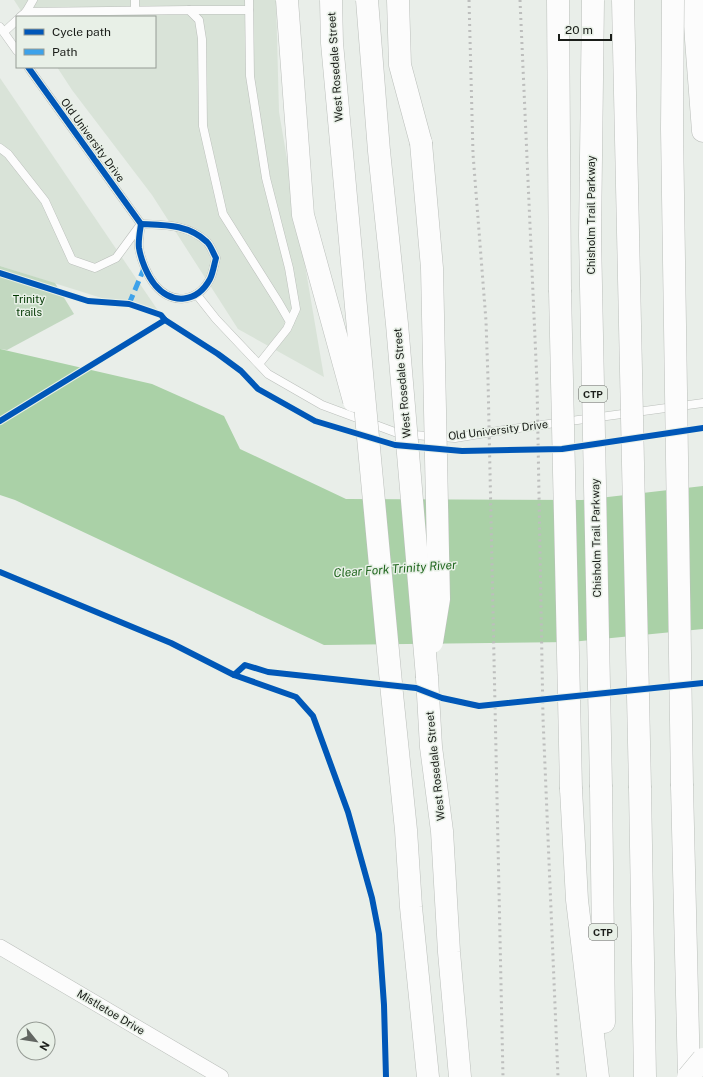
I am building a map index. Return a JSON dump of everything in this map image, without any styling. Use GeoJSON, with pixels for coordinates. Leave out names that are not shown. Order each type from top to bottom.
{"type":"FeatureCollection","features":[{"type":"Feature","properties":{"kind":"main road"},"geometry":{"type":"LineString","coordinates":[[287,0],[303,215],[368,452]]}},
{"type":"Feature","properties":{"kind":"main road","name":"West Rosedale Street"},"geometry":{"type":"LineString","coordinates":[[331,0],[332,43],[357,310],[368,452],[406,830],[428,1077]]}},
{"type":"Feature","properties":{"kind":"main road","name":"West Rosedale Street"},"geometry":{"type":"LineString","coordinates":[[367,0],[379,151],[397,324],[427,677],[431,747],[442,831],[449,952],[460,1077]]}},
{"type":"Feature","properties":{"kind":"main road"},"geometry":{"type":"LineString","coordinates":[[398,0],[400,65],[421,143],[432,268],[439,599],[427,677]]}},
{"type":"Feature","properties":{"kind":"main road"},"geometry":{"type":"LineString","coordinates":[[558,0],[560,290],[571,789],[577,900],[598,1077]]}},
{"type":"Feature","properties":{"kind":"main road","name":"Chisholm Trail Parkway"},"geometry":{"type":"LineString","coordinates":[[593,0],[590,236],[605,1077]]}},
{"type":"Feature","properties":{"kind":"main road"},"geometry":{"type":"LineString","coordinates":[[623,0],[645,1077]]}},
{"type":"Feature","properties":{"kind":"main road"},"geometry":{"type":"LineString","coordinates":[[673,0],[672,129],[688,1077]]}},
{"type":"Feature","properties":{"kind":"main road"},"geometry":{"type":"LineString","coordinates":[[693,0],[703,131]]}},
{"type":"Feature","properties":{"kind":"main road"},"geometry":{"type":"LineString","coordinates":[[688,1077],[703,1059]]}},
{"type":"Feature","properties":{"kind":"street","name":"Mistletoe Drive"},"geometry":{"type":"LineString","coordinates":[[0,946],[221,1077]]}},
{"type":"Feature","properties":{"kind":"lane"},"geometry":{"type":"LineString","coordinates":[[23,14],[33,0]]}},
{"type":"Feature","properties":{"kind":"lane"},"geometry":{"type":"LineString","coordinates":[[135,0],[135,10]]}},
{"type":"Feature","properties":{"kind":"lane"},"geometry":{"type":"LineString","coordinates":[[249,0],[250,76],[266,178],[289,268],[296,309],[287,329],[259,364]]}},
{"type":"Feature","properties":{"kind":"lane"},"geometry":{"type":"LineString","coordinates":[[23,14],[135,10],[249,10]]}},
{"type":"Feature","properties":{"kind":"lane"},"geometry":{"type":"LineString","coordinates":[[189,10],[199,20],[202,39],[203,126],[223,214],[290,322]]}},
{"type":"Feature","properties":{"kind":"lane"},"geometry":{"type":"LineString","coordinates":[[16,21],[2,30],[16,50]]}},
{"type":"Feature","properties":{"kind":"lane","name":"Old University Drive"},"geometry":{"type":"LineString","coordinates":[[29,68],[141,224]]}},
{"type":"Feature","properties":{"kind":"lane"},"geometry":{"type":"LineString","coordinates":[[0,148],[8,154],[45,201],[72,260],[95,268],[116,258],[141,224]]}},
{"type":"Feature","properties":{"kind":"lane"},"geometry":{"type":"LineString","coordinates":[[141,224],[174,226],[191,231],[208,242],[216,258],[210,279],[197,295],[187,299],[176,298],[166,295],[155,284],[144,266],[139,247],[141,224]]}},
{"type":"Feature","properties":{"kind":"lane","name":"Old University Drive"},"geometry":{"type":"LineString","coordinates":[[197,295],[216,319],[268,374],[322,405],[400,434],[455,438],[504,430],[703,404]]}},
{"type":"Feature","properties":{"kind":"shaded area"},"geometry":{"type":"Polygon","coordinates":[[[14,0],[276,0],[279,112],[324,377],[238,329],[152,195],[72,90],[58,68],[156,68],[156,16],[24,16],[14,0]]]}},
{"type":"Feature","properties":{"kind":"shaded area"},"geometry":{"type":"Polygon","coordinates":[[[0,78],[161,315],[146,312],[0,266],[0,78]]]}},
{"type":"Feature","properties":{"kind":"green space","name":"Trinity trails"},"geometry":{"type":"Polygon","coordinates":[[[0,266],[55,283],[74,314],[7,350],[0,349],[0,266]]]}},
{"type":"Feature","properties":{"kind":"water","name":"Clear Fork Trinity River"},"geometry":{"type":"Polygon","coordinates":[[[0,349],[152,384],[224,416],[240,449],[346,499],[582,500],[703,486],[703,629],[571,642],[324,645],[15,500],[0,495],[0,349]]]}},
{"type":"Feature","properties":{"kind":"railway"},"geometry":{"type":"LineString","coordinates":[[469,0],[473,154],[486,321],[488,379],[503,1077]]}},
{"type":"Feature","properties":{"kind":"railway"},"geometry":{"type":"LineString","coordinates":[[520,0],[537,383],[543,718],[558,1077]]}},
{"type":"Feature","properties":{"kind":"marked path"},"geometry":{"type":"LineString","coordinates":[[129,304],[145,266]]}},
{"type":"Feature","properties":{"kind":"cycle path"},"geometry":{"type":"LineString","coordinates":[[29,68],[141,224]]}},
{"type":"Feature","properties":{"kind":"cycle path"},"geometry":{"type":"LineString","coordinates":[[141,224],[167,225],[184,229],[200,236],[207,242],[216,258],[213,272],[205,287],[191,297],[176,298],[169,296],[155,285],[147,272],[140,253],[139,242],[141,224]]}},
{"type":"Feature","properties":{"kind":"cycle path"},"geometry":{"type":"LineString","coordinates":[[0,273],[88,301],[129,304],[161,315],[165,320],[218,354],[241,371],[258,389],[315,421],[395,445],[462,451],[562,449],[703,428]]}},
{"type":"Feature","properties":{"kind":"cycle path"},"geometry":{"type":"LineString","coordinates":[[0,421],[165,320]]}},
{"type":"Feature","properties":{"kind":"cycle path"},"geometry":{"type":"LineString","coordinates":[[0,572],[171,643],[234,675],[296,697],[313,716],[348,812],[372,898],[379,934],[384,1005],[386,1077]]}},
{"type":"Feature","properties":{"kind":"cycle path"},"geometry":{"type":"LineString","coordinates":[[234,675],[245,665],[268,672],[416,688],[442,698],[479,706],[703,683]]}}]}
